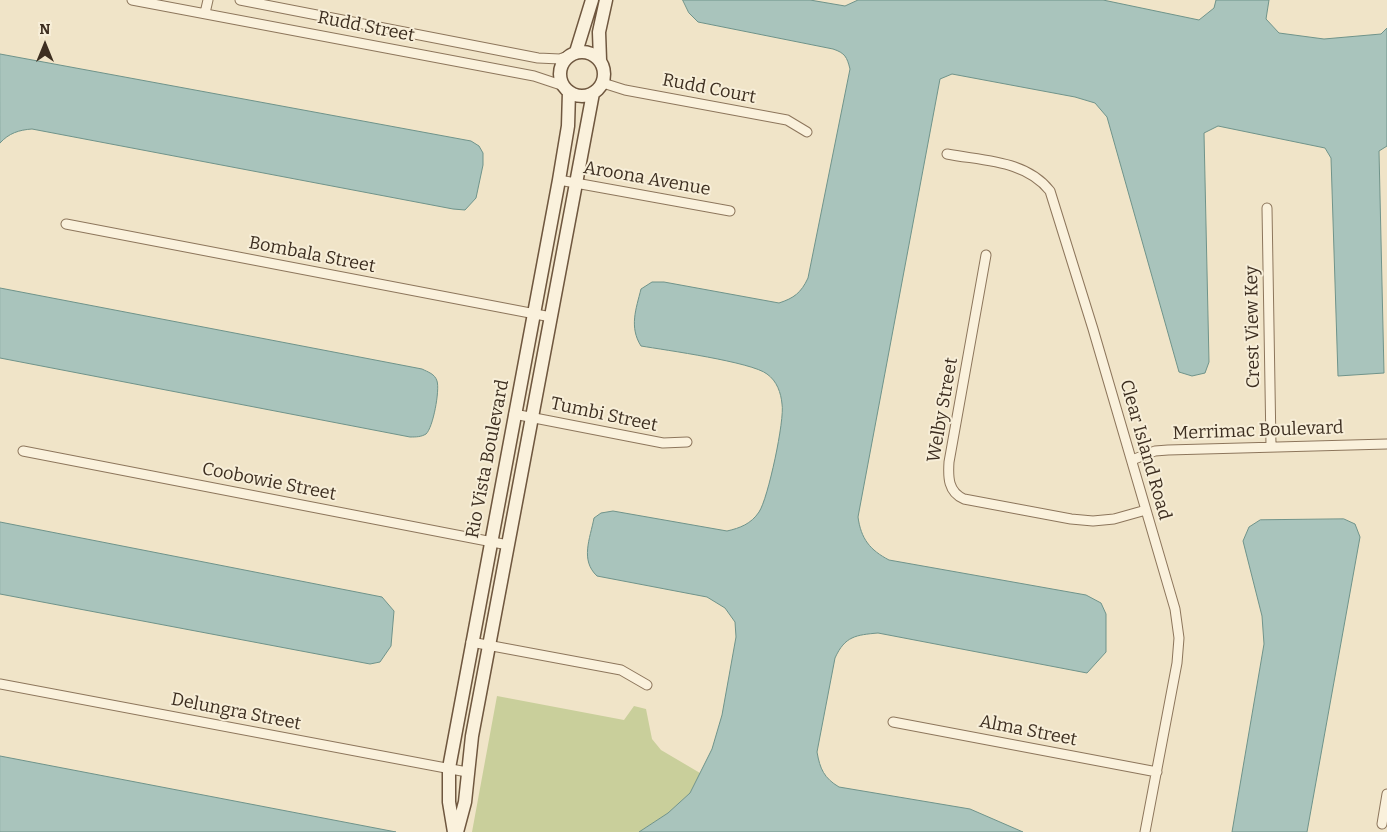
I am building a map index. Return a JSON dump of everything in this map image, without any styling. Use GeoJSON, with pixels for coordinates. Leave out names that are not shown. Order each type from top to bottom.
{"type":"FeatureCollection","features":[{"type":"Feature","properties":{"kind":"street","name":"Rudd Street"},"geometry":{"type":"LineString","coordinates":[[132,0],[543,78],[567,89]]}},
{"type":"Feature","properties":{"kind":"street"},"geometry":{"type":"LineString","coordinates":[[205,13],[208,0]]}},
{"type":"Feature","properties":{"kind":"street","name":"Rudd Street"},"geometry":{"type":"LineString","coordinates":[[240,0],[543,59],[560,59],[572,54]]}},
{"type":"Feature","properties":{"kind":"street"},"geometry":{"type":"LineString","coordinates":[[592,0],[572,54],[561,70],[567,89],[576,95],[593,93],[603,83],[604,69],[600,60],[599,32],[606,0]]}},
{"type":"Feature","properties":{"kind":"street"},"geometry":{"type":"LineString","coordinates":[[332,37],[335,19]]}},
{"type":"Feature","properties":{"kind":"street"},"geometry":{"type":"LineString","coordinates":[[572,54],[594,55],[600,60]]}},
{"type":"Feature","properties":{"kind":"street","name":"Rudd Court"},"geometry":{"type":"LineString","coordinates":[[603,83],[625,90],[786,120],[807,132]]}},
{"type":"Feature","properties":{"kind":"street","name":"Rio Vista Boulevard"},"geometry":{"type":"LineString","coordinates":[[456,832],[449,802],[449,768],[471,642],[559,180],[568,128],[567,89]]}},
{"type":"Feature","properties":{"kind":"street","name":"Rio Vista Boulevard"},"geometry":{"type":"LineString","coordinates":[[456,832],[465,802],[467,772],[489,645],[593,93]]}},
{"type":"Feature","properties":{"kind":"street","name":"Clear Island Road"},"geometry":{"type":"LineString","coordinates":[[947,154],[1025,170],[1043,182],[1050,191],[1132,460],[1175,609],[1179,638],[1177,663],[1145,832]]}},
{"type":"Feature","properties":{"kind":"street","name":"Aroona Avenue"},"geometry":{"type":"LineString","coordinates":[[559,180],[730,211]]}},
{"type":"Feature","properties":{"kind":"street","name":"Crest View Key"},"geometry":{"type":"LineString","coordinates":[[1267,208],[1272,446]]}},
{"type":"Feature","properties":{"kind":"street","name":"Bombala Street"},"geometry":{"type":"LineString","coordinates":[[66,224],[551,317]]}},
{"type":"Feature","properties":{"kind":"street","name":"Welby Street"},"geometry":{"type":"LineString","coordinates":[[986,255],[949,462],[949,481],[954,493],[964,499],[1071,519],[1108,520],[1146,510]]}},
{"type":"Feature","properties":{"kind":"street","name":"Tumbi Street"},"geometry":{"type":"LineString","coordinates":[[514,414],[663,443],[687,442]]}},
{"type":"Feature","properties":{"kind":"street","name":"Merrimac Boulevard"},"geometry":{"type":"LineString","coordinates":[[1132,460],[1146,454],[1168,450],[1387,444]]}},
{"type":"Feature","properties":{"kind":"street","name":"Coobowie Street"},"geometry":{"type":"LineString","coordinates":[[24,452],[508,545]]}},
{"type":"Feature","properties":{"kind":"street"},"geometry":{"type":"LineString","coordinates":[[471,642],[621,670],[647,685]]}},
{"type":"Feature","properties":{"kind":"street","name":"Delungra Street"},"geometry":{"type":"LineString","coordinates":[[0,684],[467,772]]}},
{"type":"Feature","properties":{"kind":"street","name":"Alma Street"},"geometry":{"type":"LineString","coordinates":[[893,722],[1157,772]]}},
{"type":"Feature","properties":{"kind":"street"},"geometry":{"type":"LineString","coordinates":[[1382,824],[1387,794]]}},
{"type":"Feature","properties":{"kind":"green space"},"geometry":{"type":"Polygon","coordinates":[[[497,696],[624,720],[634,706],[646,709],[652,739],[661,750],[700,773],[690,793],[668,813],[639,832],[472,832],[497,696]]]}},
{"type":"Feature","properties":{"kind":"water"},"geometry":{"type":"Polygon","coordinates":[[[683,0],[810,0],[845,6],[858,0],[1103,0],[1199,20],[1214,8],[1216,0],[1269,0],[1266,19],[1279,33],[1324,39],[1381,34],[1387,28],[1387,146],[1379,151],[1384,373],[1338,376],[1331,158],[1325,148],[1218,126],[1204,133],[1209,362],[1205,373],[1192,376],[1179,372],[1107,117],[1095,103],[1075,97],[952,74],[940,79],[858,517],[861,532],[872,548],[889,560],[1086,595],[1101,603],[1106,614],[1106,652],[1087,673],[878,633],[857,636],[843,645],[835,658],[817,752],[824,772],[839,787],[970,809],[1023,832],[639,832],[668,813],[690,793],[712,749],[722,715],[736,637],[735,622],[725,608],[707,597],[597,576],[592,570],[588,556],[594,518],[601,513],[613,511],[727,531],[745,525],[759,512],[767,492],[775,459],[782,412],[781,396],[778,388],[767,374],[744,365],[641,346],[637,339],[634,325],[641,289],[652,282],[664,282],[779,303],[793,297],[803,288],[808,278],[850,69],[845,56],[833,49],[698,22],[689,13],[683,0]]]}},
{"type":"Feature","properties":{"kind":"water"},"geometry":{"type":"Polygon","coordinates":[[[0,54],[471,141],[479,146],[483,153],[483,165],[476,198],[465,210],[453,209],[32,129],[14,133],[0,143],[0,54]]]}},
{"type":"Feature","properties":{"kind":"water"},"geometry":{"type":"Polygon","coordinates":[[[0,288],[422,369],[433,375],[438,386],[437,400],[431,424],[426,434],[410,437],[0,358],[0,288]]]}},
{"type":"Feature","properties":{"kind":"water"},"geometry":{"type":"Polygon","coordinates":[[[1344,519],[1355,524],[1360,537],[1307,832],[1232,832],[1264,644],[1262,616],[1243,541],[1249,527],[1260,520],[1344,519]]]}},
{"type":"Feature","properties":{"kind":"water"},"geometry":{"type":"Polygon","coordinates":[[[0,522],[382,597],[394,611],[391,646],[380,662],[370,664],[0,594],[0,522]]]}},
{"type":"Feature","properties":{"kind":"water"},"geometry":{"type":"Polygon","coordinates":[[[0,756],[396,832],[0,832],[0,756]]]}}]}
